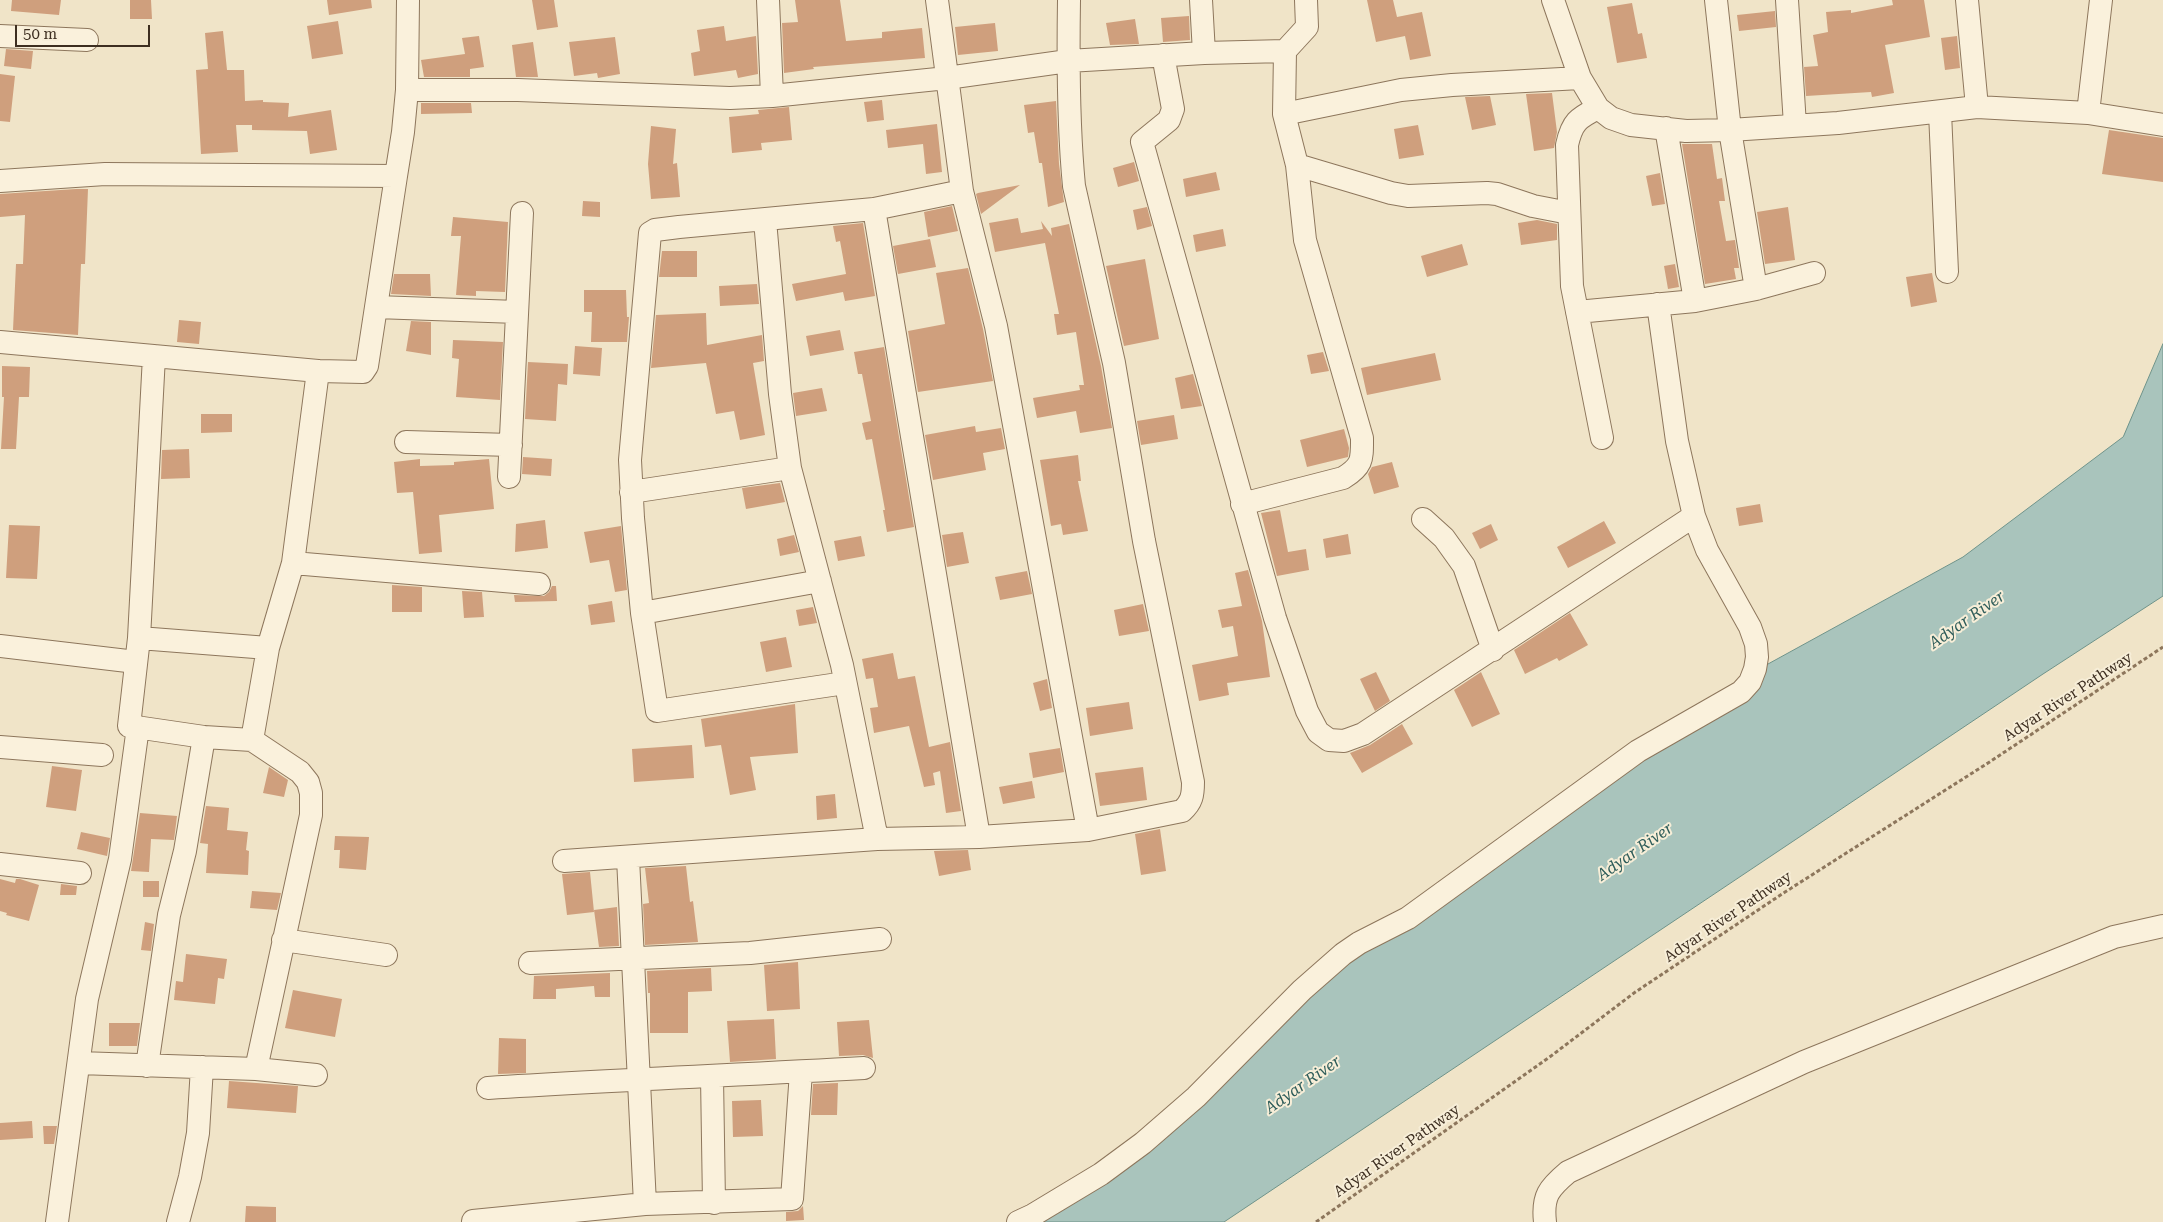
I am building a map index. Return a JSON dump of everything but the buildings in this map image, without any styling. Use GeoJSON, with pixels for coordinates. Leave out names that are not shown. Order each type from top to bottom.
{"type":"FeatureCollection","features":[{"type":"Feature","properties":{"kind":"street"},"geometry":{"type":"LineString","coordinates":[[1,348],[154,356],[318,371],[365,371],[403,132],[407,90],[408,0]]}},
{"type":"Feature","properties":{"kind":"street"},"geometry":{"type":"LineString","coordinates":[[768,0],[772,96]]}},
{"type":"Feature","properties":{"kind":"street"},"geometry":{"type":"LineString","coordinates":[[937,0],[962,191],[996,326],[1088,830]]}},
{"type":"Feature","properties":{"kind":"street"},"geometry":{"type":"LineString","coordinates":[[564,861],[877,840],[980,837],[1088,830],[1182,811],[1190,804],[1193,795],[1193,782],[1144,541],[1114,363],[1074,186],[1071,158],[1068,61],[1069,0]]}},
{"type":"Feature","properties":{"kind":"street"},"geometry":{"type":"LineString","coordinates":[[1201,0],[1204,53]]}},
{"type":"Feature","properties":{"kind":"street"},"geometry":{"type":"LineString","coordinates":[[1242,504],[1343,478],[1356,470],[1362,458],[1362,438],[1305,240],[1297,165],[1284,114],[1285,51],[1307,27],[1306,0]]}},
{"type":"Feature","properties":{"kind":"street"},"geometry":{"type":"LineString","coordinates":[[1553,0],[1580,78],[1598,108],[1611,118],[1631,125],[1686,131],[1730,130],[1838,123],[1977,108],[2088,113],[2163,125]]}},
{"type":"Feature","properties":{"kind":"street"},"geometry":{"type":"LineString","coordinates":[[1716,0],[1730,130],[1756,290]]}},
{"type":"Feature","properties":{"kind":"street"},"geometry":{"type":"LineString","coordinates":[[1787,0],[1795,126]]}},
{"type":"Feature","properties":{"kind":"street"},"geometry":{"type":"LineString","coordinates":[[1967,0],[1977,108]]}},
{"type":"Feature","properties":{"kind":"street"},"geometry":{"type":"LineString","coordinates":[[2088,113],[2101,0]]}},
{"type":"Feature","properties":{"kind":"street"},"geometry":{"type":"LineString","coordinates":[[0,36],[87,40]]}},
{"type":"Feature","properties":{"kind":"street"},"geometry":{"type":"LineString","coordinates":[[407,90],[518,90],[730,98],[772,96],[947,78],[1068,61],[1204,53],[1285,51]]}},
{"type":"Feature","properties":{"kind":"street"},"geometry":{"type":"LineString","coordinates":[[1163,55],[1173,109],[1169,120],[1142,142],[1275,618],[1307,711],[1318,732],[1329,740],[1344,741],[1363,734],[1694,516]]}},
{"type":"Feature","properties":{"kind":"street"},"geometry":{"type":"LineString","coordinates":[[1284,114],[1401,90],[1452,85],[1580,78]]}},
{"type":"Feature","properties":{"kind":"street"},"geometry":{"type":"LineString","coordinates":[[1598,108],[1580,118],[1571,129],[1568,145],[1572,286],[1602,438]]}},
{"type":"Feature","properties":{"kind":"street"},"geometry":{"type":"LineString","coordinates":[[1940,112],[1947,272]]}},
{"type":"Feature","properties":{"kind":"street"},"geometry":{"type":"LineString","coordinates":[[1666,128],[1696,301]]}},
{"type":"Feature","properties":{"kind":"street"},"geometry":{"type":"LineString","coordinates":[[1297,165],[1408,196],[1498,194],[1532,206],[1569,213]]}},
{"type":"Feature","properties":{"kind":"street"},"geometry":{"type":"LineString","coordinates":[[0,181],[105,174],[396,176]]}},
{"type":"Feature","properties":{"kind":"street"},"geometry":{"type":"LineString","coordinates":[[846,683],[657,711],[642,613],[630,460],[650,233],[655,230],[678,227],[874,209],[962,191]]}},
{"type":"Feature","properties":{"kind":"street"},"geometry":{"type":"LineString","coordinates":[[874,209],[980,837]]}},
{"type":"Feature","properties":{"kind":"street"},"geometry":{"type":"LineString","coordinates":[[509,477],[522,212]]}},
{"type":"Feature","properties":{"kind":"street"},"geometry":{"type":"LineString","coordinates":[[765,220],[780,394],[790,468],[846,683],[877,840]]}},
{"type":"Feature","properties":{"kind":"street"},"geometry":{"type":"LineString","coordinates":[[1576,312],[1696,301],[1756,290],[1814,274]]}},
{"type":"Feature","properties":{"kind":"street"},"geometry":{"type":"LineString","coordinates":[[1018,1222],[1034,1215],[1101,1174],[1142,1143],[1196,1097],[1302,990],[1351,948],[1408,918],[1638,751],[1741,692],[1750,682],[1757,657],[1756,644],[1750,627],[1707,550],[1694,516],[1676,441],[1658,304]]}},
{"type":"Feature","properties":{"kind":"street"},"geometry":{"type":"LineString","coordinates":[[376,307],[517,312]]}},
{"type":"Feature","properties":{"kind":"street"},"geometry":{"type":"LineString","coordinates":[[154,356],[138,638],[128,726],[204,737],[252,740],[300,772],[308,782],[311,793],[311,815],[256,1069]]}},
{"type":"Feature","properties":{"kind":"street"},"geometry":{"type":"LineString","coordinates":[[252,740],[268,648],[292,563],[318,371]]}},
{"type":"Feature","properties":{"kind":"street"},"geometry":{"type":"LineString","coordinates":[[406,442],[511,445]]}},
{"type":"Feature","properties":{"kind":"street"},"geometry":{"type":"LineString","coordinates":[[632,492],[790,468]]}},
{"type":"Feature","properties":{"kind":"street"},"geometry":{"type":"LineString","coordinates":[[1423,520],[1444,538],[1464,566],[1493,650]]}},
{"type":"Feature","properties":{"kind":"street"},"geometry":{"type":"LineString","coordinates":[[292,563],[539,584]]}},
{"type":"Feature","properties":{"kind":"street"},"geometry":{"type":"LineString","coordinates":[[642,613],[820,581]]}},
{"type":"Feature","properties":{"kind":"street"},"geometry":{"type":"LineString","coordinates":[[138,638],[268,648]]}},
{"type":"Feature","properties":{"kind":"street"},"geometry":{"type":"LineString","coordinates":[[0,646],[136,662]]}},
{"type":"Feature","properties":{"kind":"street"},"geometry":{"type":"LineString","coordinates":[[57,1222],[87,999],[120,859],[138,727]]}},
{"type":"Feature","properties":{"kind":"street"},"geometry":{"type":"LineString","coordinates":[[147,1066],[170,915],[185,851],[204,737]]}},
{"type":"Feature","properties":{"kind":"street"},"geometry":{"type":"LineString","coordinates":[[0,747],[102,755]]}},
{"type":"Feature","properties":{"kind":"street"},"geometry":{"type":"LineString","coordinates":[[628,858],[645,1204]]}},
{"type":"Feature","properties":{"kind":"street"},"geometry":{"type":"LineString","coordinates":[[0,864],[80,873]]}},
{"type":"Feature","properties":{"kind":"street"},"geometry":{"type":"LineString","coordinates":[[1545,1222],[1543,1206],[1551,1186],[1568,1172],[1804,1062],[2114,937],[2163,926]]}},
{"type":"Feature","properties":{"kind":"street"},"geometry":{"type":"LineString","coordinates":[[530,963],[750,953],[880,939]]}},
{"type":"Feature","properties":{"kind":"street"},"geometry":{"type":"LineString","coordinates":[[283,940],[386,955]]}},
{"type":"Feature","properties":{"kind":"street"},"geometry":{"type":"LineString","coordinates":[[79,1063],[256,1069],[316,1075]]}},
{"type":"Feature","properties":{"kind":"street"},"geometry":{"type":"LineString","coordinates":[[178,1222],[190,1177],[198,1132],[202,1067]]}},
{"type":"Feature","properties":{"kind":"street"},"geometry":{"type":"LineString","coordinates":[[488,1088],[640,1078],[712,1077],[864,1068]]}},
{"type":"Feature","properties":{"kind":"street"},"geometry":{"type":"LineString","coordinates":[[473,1221],[645,1204],[792,1199],[801,1072]]}},
{"type":"Feature","properties":{"kind":"street"},"geometry":{"type":"LineString","coordinates":[[712,1077],[714,1203]]}},
{"type":"Feature","properties":{"kind":"path","name":"Adyar River Pathway"},"geometry":{"type":"LineString","coordinates":[[1316,1222],[1551,1056],[1634,993],[1785,892],[1988,763],[2163,647]]}},
{"type":"Feature","properties":{"kind":"water","name":"Adyar River"},"geometry":{"type":"Polygon","coordinates":[[[2163,344],[2163,596],[2043,674],[1224,1222],[1009,1222],[1121,1160],[1394,916],[1768,664],[1963,557],[2123,437],[2163,344]]]}}]}
